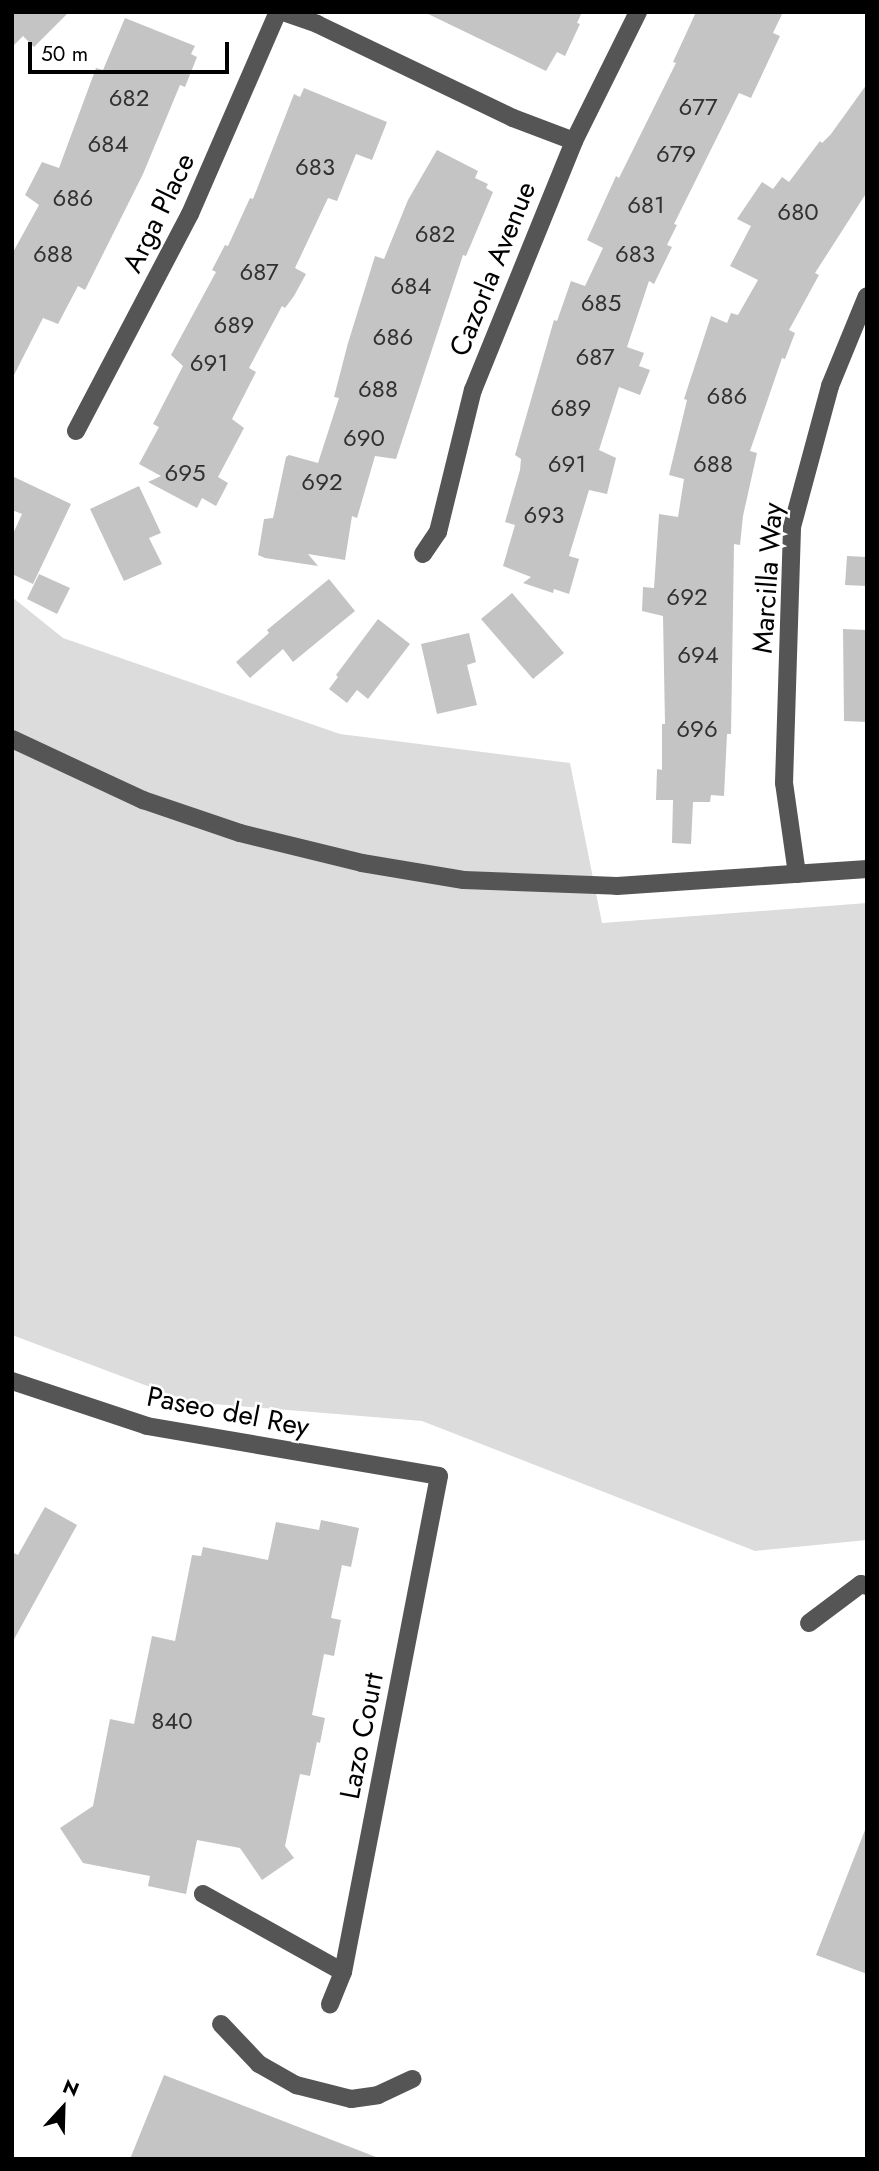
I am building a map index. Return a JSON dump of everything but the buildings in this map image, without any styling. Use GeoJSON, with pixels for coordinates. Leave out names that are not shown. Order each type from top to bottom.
{"type":"FeatureCollection","features":[{"type":"Feature","properties":{"kind":"street"},"geometry":{"type":"LineString","coordinates":[[281,12],[317,24],[513,118],[573,141]]}},
{"type":"Feature","properties":{"kind":"street","name":"Arga Place"},"geometry":{"type":"LineString","coordinates":[[76,431],[191,214],[281,12]]}},
{"type":"Feature","properties":{"kind":"street","name":"Cazorla Avenue"},"geometry":{"type":"LineString","coordinates":[[423,554],[438,532],[473,390],[573,141],[638,12]]}},
{"type":"Feature","properties":{"kind":"street","name":"Marcilla Way"},"geometry":{"type":"LineString","coordinates":[[797,874],[784,783],[792,527],[830,386],[867,296]]}},
{"type":"Feature","properties":{"kind":"street"},"geometry":{"type":"LineString","coordinates":[[12,739],[143,800],[240,833],[362,863],[464,880],[617,886],[867,869]]}},
{"type":"Feature","properties":{"kind":"street","name":"Paseo del Rey"},"geometry":{"type":"LineString","coordinates":[[12,1381],[147,1426],[439,1476]]}},
{"type":"Feature","properties":{"kind":"street","name":"Lazo Court"},"geometry":{"type":"LineString","coordinates":[[330,2004],[343,1972],[439,1476]]}},
{"type":"Feature","properties":{"kind":"street"},"geometry":{"type":"LineString","coordinates":[[809,1623],[861,1584],[867,1586]]}},
{"type":"Feature","properties":{"kind":"street"},"geometry":{"type":"LineString","coordinates":[[202,1894],[343,1972]]}},
{"type":"Feature","properties":{"kind":"street"},"geometry":{"type":"LineString","coordinates":[[221,2024],[259,2064],[296,2085],[351,2099],[378,2095],[413,2079]]}},
{"type":"Feature","properties":{"kind":"shaded area"},"geometry":{"type":"Polygon","coordinates":[[[12,597],[63,638],[340,734],[570,763],[602,923],[867,903],[867,1540],[755,1551],[422,1421],[190,1402],[12,1335],[12,597]]]}}]}
